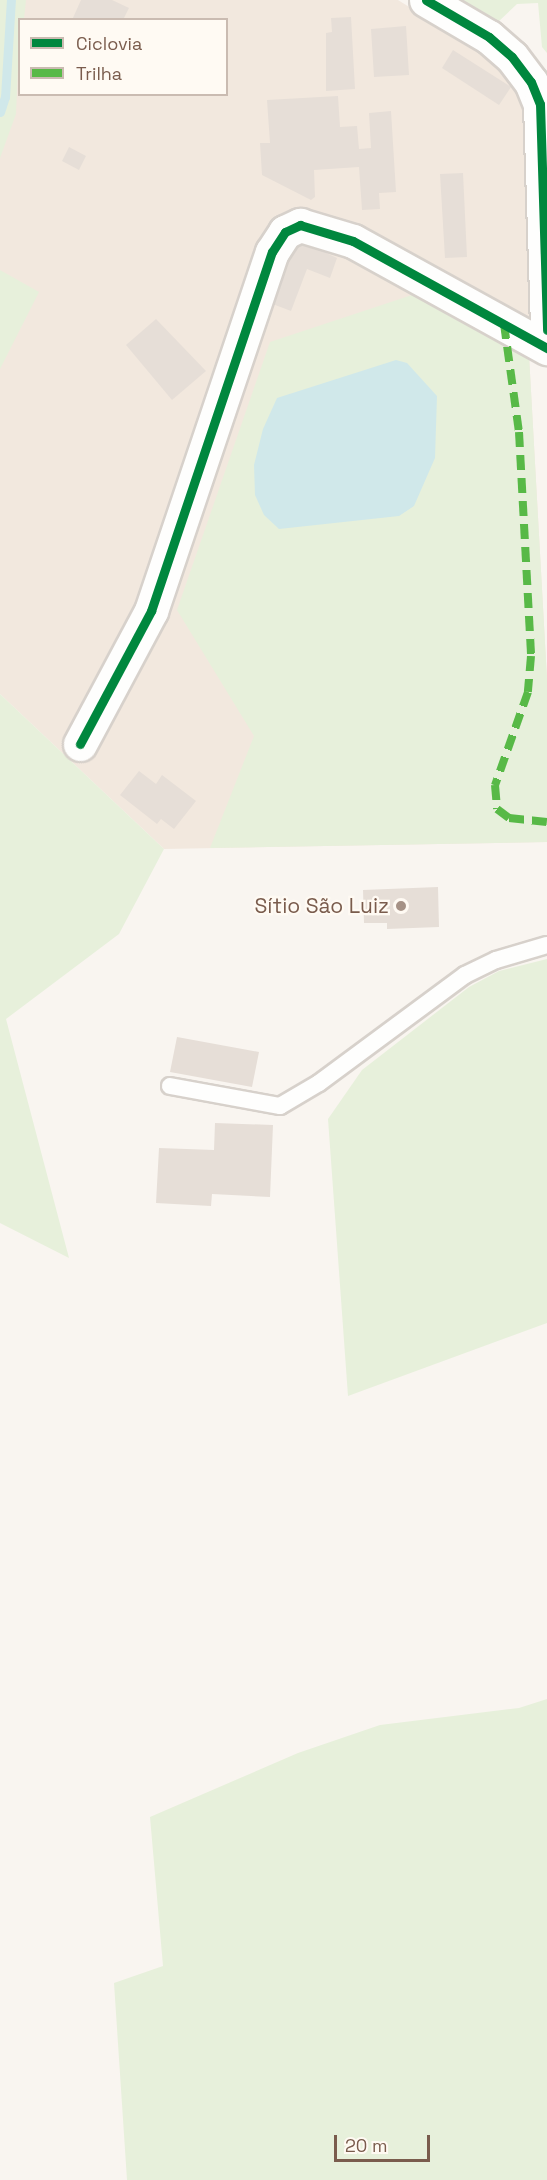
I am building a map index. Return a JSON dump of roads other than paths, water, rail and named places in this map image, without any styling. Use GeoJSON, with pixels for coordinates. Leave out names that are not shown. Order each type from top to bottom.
{"type":"FeatureCollection","features":[{"type":"Feature","properties":{"kind":"street"},"geometry":{"type":"LineString","coordinates":[[426,0],[489,38],[512,57],[531,82],[540,104],[547,330]]}},
{"type":"Feature","properties":{"kind":"street"},"geometry":{"type":"LineString","coordinates":[[80,744],[152,611],[272,252],[285,232],[300,225],[353,241],[547,348]]}},
{"type":"Feature","properties":{"kind":"lane"},"geometry":{"type":"LineString","coordinates":[[170,1086],[280,1106],[319,1083],[465,975],[496,960],[547,945]]}},
{"type":"Feature","properties":{"kind":"water"},"geometry":{"type":"Polygon","coordinates":[[[396,360],[407,363],[437,396],[435,458],[414,506],[399,516],[279,529],[264,515],[255,495],[254,465],[263,429],[277,398],[396,360]]]}},
{"type":"Feature","properties":{"kind":"waterway"},"geometry":{"type":"LineString","coordinates":[[0,112],[5,97],[11,0]]}},
{"type":"Feature","properties":{"kind":"place","name":"Sítio São Luiz"},"geometry":{"type":"Point","coordinates":[401,906]}}]}
